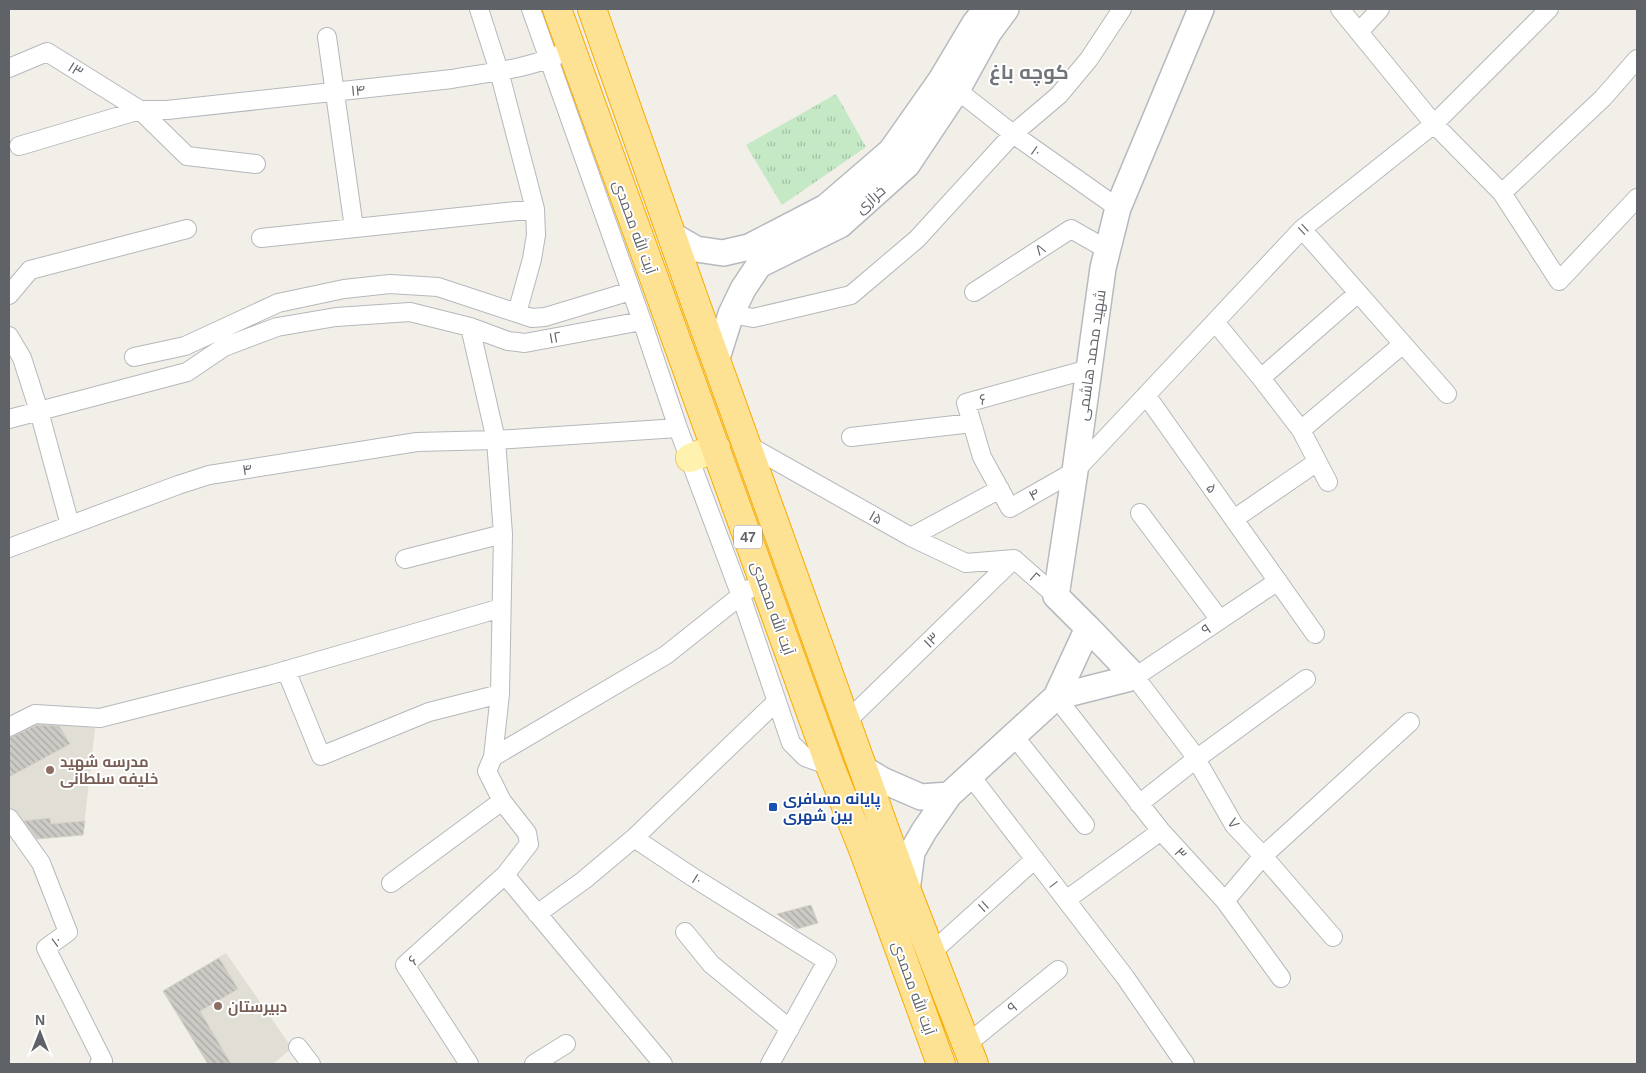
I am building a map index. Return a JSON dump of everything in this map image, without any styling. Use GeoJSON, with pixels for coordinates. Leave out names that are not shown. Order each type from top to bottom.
{"type":"FeatureCollection","features":[{"type":"Feature","properties":{"kind":"highway","name":"آیت الله محمدی"},"geometry":{"type":"LineString","coordinates":[[557,9],[560,54],[653,314],[680,350],[939,1062]]}},
{"type":"Feature","properties":{"kind":"highway","name":"آیت الله محمدی"},"geometry":{"type":"LineString","coordinates":[[592,9],[907,891],[971,1054]]}},
{"type":"Feature","properties":{"kind":"highway"},"geometry":{"type":"LineString","coordinates":[[653,314],[669,312],[682,314],[688,311],[694,299]]}},
{"type":"Feature","properties":{"kind":"highway"},"geometry":{"type":"LineString","coordinates":[[680,350],[680,343],[684,337],[690,333],[697,332],[704,334],[713,350]]}},
{"type":"Feature","properties":{"kind":"main road"},"geometry":{"type":"LineString","coordinates":[[690,458],[716,448]]}},
{"type":"Feature","properties":{"kind":"street"},"geometry":{"type":"LineString","coordinates":[[479,9],[499,71],[535,209],[536,235],[532,259],[517,313]]}},
{"type":"Feature","properties":{"kind":"street"},"geometry":{"type":"LineString","coordinates":[[530,9],[560,54],[631,290],[653,314],[678,428],[741,596],[791,743],[805,757],[830,766]]}},
{"type":"Feature","properties":{"kind":"street","name":"خرازی"},"geometry":{"type":"LineString","coordinates":[[672,235],[696,249],[723,253],[749,247],[826,208],[892,151],[941,80],[975,22],[986,9]]}},
{"type":"Feature","properties":{"kind":"street","name":"خرازی"},"geometry":{"type":"LineString","coordinates":[[713,350],[743,289],[759,265],[840,225],[908,166],[958,90],[989,32],[1006,9]]}},
{"type":"Feature","properties":{"kind":"street"},"geometry":{"type":"LineString","coordinates":[[731,314],[753,318],[852,296],[917,239],[1013,134],[1059,95],[1089,59],[1122,9]]}},
{"type":"Feature","properties":{"kind":"street","name":"شهید محمد هاشمی"},"geometry":{"type":"LineString","coordinates":[[1056,596],[1103,268],[1118,208],[1201,9]]}},
{"type":"Feature","properties":{"kind":"street"},"geometry":{"type":"LineString","coordinates":[[1340,9],[1434,124],[1502,193],[1559,280],[1637,198]]}},
{"type":"Feature","properties":{"kind":"street"},"geometry":{"type":"LineString","coordinates":[[1359,32],[1380,9]]}},
{"type":"Feature","properties":{"kind":"street","name":"۱۱"},"geometry":{"type":"LineString","coordinates":[[1075,471],[1302,229],[1434,124],[1550,9]]}},
{"type":"Feature","properties":{"kind":"street"},"geometry":{"type":"LineString","coordinates":[[327,37],[354,228]]}},
{"type":"Feature","properties":{"kind":"street","name":"۱۳"},"geometry":{"type":"LineString","coordinates":[[9,68],[47,52],[140,110]]}},
{"type":"Feature","properties":{"kind":"street","name":"۱۴"},"geometry":{"type":"LineString","coordinates":[[19,146],[140,110],[167,110],[423,83],[499,71],[560,54]]}},
{"type":"Feature","properties":{"kind":"street"},"geometry":{"type":"LineString","coordinates":[[1502,193],[1603,98],[1637,59]]}},
{"type":"Feature","properties":{"kind":"street","name":"۱۰"},"geometry":{"type":"LineString","coordinates":[[958,90],[1013,134],[1118,208]]}},
{"type":"Feature","properties":{"kind":"street"},"geometry":{"type":"LineString","coordinates":[[140,110],[187,156],[256,164]]}},
{"type":"Feature","properties":{"kind":"street"},"geometry":{"type":"LineString","coordinates":[[261,238],[535,209]]}},
{"type":"Feature","properties":{"kind":"street"},"geometry":{"type":"LineString","coordinates":[[9,294],[30,270],[187,229]]}},
{"type":"Feature","properties":{"kind":"street","name":"۸"},"geometry":{"type":"LineString","coordinates":[[974,292],[1072,229],[1108,250]]}},
{"type":"Feature","properties":{"kind":"street"},"geometry":{"type":"LineString","coordinates":[[1302,229],[1447,394]]}},
{"type":"Feature","properties":{"kind":"street"},"geometry":{"type":"LineString","coordinates":[[134,357],[185,346],[278,303],[344,289],[390,284],[438,287],[532,318],[545,317],[631,290]]}},
{"type":"Feature","properties":{"kind":"street"},"geometry":{"type":"LineString","coordinates":[[1262,378],[1358,293]]}},
{"type":"Feature","properties":{"kind":"street","name":"۱۲"},"geometry":{"type":"LineString","coordinates":[[39,411],[187,372],[224,347],[277,327],[336,317],[410,312],[470,327],[508,342],[524,343],[653,314]]}},
{"type":"Feature","properties":{"kind":"street"},"geometry":{"type":"LineString","coordinates":[[1215,322],[1262,378],[1301,430],[1328,482]]}},
{"type":"Feature","properties":{"kind":"street"},"geometry":{"type":"LineString","coordinates":[[470,327],[496,440],[503,534],[500,694],[493,757],[487,771],[502,801],[527,833],[529,844],[505,875],[663,1064]]}},
{"type":"Feature","properties":{"kind":"street"},"geometry":{"type":"LineString","coordinates":[[9,336],[22,358],[39,411],[70,525]]}},
{"type":"Feature","properties":{"kind":"street"},"geometry":{"type":"LineString","coordinates":[[1301,430],[1403,344]]}},
{"type":"Feature","properties":{"kind":"street"},"geometry":{"type":"LineString","coordinates":[[185,346],[187,372]]}},
{"type":"Feature","properties":{"kind":"street","name":"۶"},"geometry":{"type":"LineString","coordinates":[[1000,489],[982,457],[966,403],[1089,369]]}},
{"type":"Feature","properties":{"kind":"street","name":"۵"},"geometry":{"type":"LineString","coordinates":[[1146,395],[1315,634]]}},
{"type":"Feature","properties":{"kind":"street"},"geometry":{"type":"LineString","coordinates":[[9,419],[39,411]]}},
{"type":"Feature","properties":{"kind":"street"},"geometry":{"type":"LineString","coordinates":[[851,437],[972,424]]}},
{"type":"Feature","properties":{"kind":"street","name":"۴"},"geometry":{"type":"LineString","coordinates":[[9,548],[178,485],[209,476],[417,442],[496,440],[678,428]]}},
{"type":"Feature","properties":{"kind":"street","name":"۱۵"},"geometry":{"type":"LineString","coordinates":[[746,444],[911,537],[966,564],[1014,559]]}},
{"type":"Feature","properties":{"kind":"street"},"geometry":{"type":"LineString","coordinates":[[1234,520],[1317,462]]}},
{"type":"Feature","properties":{"kind":"street","name":"۴"},"geometry":{"type":"LineString","coordinates":[[1000,489],[1010,508],[1075,471]]}},
{"type":"Feature","properties":{"kind":"street"},"geometry":{"type":"LineString","coordinates":[[911,537],[1000,489]]}},
{"type":"Feature","properties":{"kind":"street"},"geometry":{"type":"LineString","coordinates":[[1140,514],[1220,620]]}},
{"type":"Feature","properties":{"kind":"street"},"geometry":{"type":"LineString","coordinates":[[405,559],[503,534]]}},
{"type":"Feature","properties":{"kind":"street","name":"۱۳"},"geometry":{"type":"LineString","coordinates":[[847,721],[1014,559]]}},
{"type":"Feature","properties":{"kind":"street","name":"۲"},"geometry":{"type":"LineString","coordinates":[[1014,559],[1056,596]]}},
{"type":"Feature","properties":{"kind":"street"},"geometry":{"type":"LineString","coordinates":[[493,757],[666,655],[741,596],[762,577]]}},
{"type":"Feature","properties":{"kind":"street","name":"۹"},"geometry":{"type":"LineString","coordinates":[[1135,676],[1278,581]]}},
{"type":"Feature","properties":{"kind":"street"},"geometry":{"type":"LineString","coordinates":[[907,891],[912,852],[949,795],[1056,697],[1088,628],[1056,596]]}},
{"type":"Feature","properties":{"kind":"street"},"geometry":{"type":"LineString","coordinates":[[9,727],[35,714],[100,718],[286,670],[501,608]]}},
{"type":"Feature","properties":{"kind":"street","name":"۷"},"geometry":{"type":"LineString","coordinates":[[1088,628],[1135,676],[1196,759],[1234,825],[1332,937]]}},
{"type":"Feature","properties":{"kind":"street"},"geometry":{"type":"LineString","coordinates":[[286,670],[320,756],[429,712],[500,694]]}},
{"type":"Feature","properties":{"kind":"street"},"geometry":{"type":"LineString","coordinates":[[1056,697],[1135,676]]}},
{"type":"Feature","properties":{"kind":"street"},"geometry":{"type":"LineString","coordinates":[[1056,697],[1139,804],[1196,759],[1306,679]]}},
{"type":"Feature","properties":{"kind":"street"},"geometry":{"type":"LineString","coordinates":[[538,914],[584,880],[634,838],[776,702]]}},
{"type":"Feature","properties":{"kind":"street"},"geometry":{"type":"LineString","coordinates":[[1225,901],[1263,856],[1410,722]]}},
{"type":"Feature","properties":{"kind":"street"},"geometry":{"type":"LineString","coordinates":[[1014,736],[1085,825]]}},
{"type":"Feature","properties":{"kind":"street"},"geometry":{"type":"LineString","coordinates":[[864,769],[882,780],[921,797],[949,795]]}},
{"type":"Feature","properties":{"kind":"street","name":"۱"},"geometry":{"type":"LineString","coordinates":[[970,775],[1066,900],[1161,831]]}},
{"type":"Feature","properties":{"kind":"street"},"geometry":{"type":"LineString","coordinates":[[391,883],[502,801]]}},
{"type":"Feature","properties":{"kind":"street","name":"۳"},"geometry":{"type":"LineString","coordinates":[[1139,804],[1225,901],[1281,978]]}},
{"type":"Feature","properties":{"kind":"street","name":"۱۰"},"geometry":{"type":"LineString","coordinates":[[9,818],[41,863],[68,932],[46,948],[103,1061],[99,1064]]}},
{"type":"Feature","properties":{"kind":"street","name":"۱۰"},"geometry":{"type":"LineString","coordinates":[[634,838],[699,881],[828,961],[770,1064]]}},
{"type":"Feature","properties":{"kind":"street","name":"۱۱"},"geometry":{"type":"LineString","coordinates":[[931,953],[1035,859]]}},
{"type":"Feature","properties":{"kind":"street","name":"۶"},"geometry":{"type":"LineString","coordinates":[[469,1064],[405,965],[505,875]]}},
{"type":"Feature","properties":{"kind":"street"},"geometry":{"type":"LineString","coordinates":[[1066,900],[1125,977],[1186,1064]]}},
{"type":"Feature","properties":{"kind":"street"},"geometry":{"type":"LineString","coordinates":[[684,932],[711,964],[790,1029]]}},
{"type":"Feature","properties":{"kind":"street","name":"۹"},"geometry":{"type":"LineString","coordinates":[[971,1054],[1058,970]]}},
{"type":"Feature","properties":{"kind":"street"},"geometry":{"type":"LineString","coordinates":[[534,1064],[566,1044]]}},
{"type":"Feature","properties":{"kind":"street"},"geometry":{"type":"LineString","coordinates":[[298,1047],[311,1064]]}},
{"type":"Feature","properties":{"kind":"shaded area","name":"مدرسه شهید خلیفه سلطانی"},"geometry":{"type":"Polygon","coordinates":[[[37,720],[95,728],[83,835],[30,839],[9,805],[9,736],[37,720]]]}},
{"type":"Feature","properties":{"kind":"shaded area","name":"دبیرستان"},"geometry":{"type":"Polygon","coordinates":[[[226,953],[292,1048],[273,1064],[208,1064],[163,991],[226,953]]]}},
{"type":"Feature","properties":{"kind":"green space"},"geometry":{"type":"Polygon","coordinates":[[[836,94],[866,147],[782,205],[746,145],[836,94]]]}},
{"type":"Feature","properties":{"kind":"building"},"geometry":{"type":"Polygon","coordinates":[[[37,725],[59,726],[70,744],[9,777],[9,738],[37,725]]]}},
{"type":"Feature","properties":{"kind":"building"},"geometry":{"type":"Polygon","coordinates":[[[50,818],[51,824],[85,821],[83,835],[37,839],[24,821],[50,818]]]}},
{"type":"Feature","properties":{"kind":"building"},"geometry":{"type":"Polygon","coordinates":[[[811,905],[818,923],[797,929],[777,914],[811,905]]]}},
{"type":"Feature","properties":{"kind":"building"},"geometry":{"type":"Polygon","coordinates":[[[219,958],[238,989],[200,1011],[231,1064],[208,1064],[163,991],[219,958]]]}},
{"type":"Feature","properties":{"kind":"place","name":"مدرسه شهید خلیفه سلطانی"},"geometry":{"type":"Point","coordinates":[50,770]}},
{"type":"Feature","properties":{"kind":"place","name":"پایانه مسافری بین شهری"},"geometry":{"type":"Point","coordinates":[773,807]}},
{"type":"Feature","properties":{"kind":"place","name":"دبیرستان"},"geometry":{"type":"Point","coordinates":[218,1006]}},
{"type":"Feature","properties":{"kind":"district","name":"کوچه باغ"},"geometry":{"type":"Point","coordinates":[1029,72]}}]}
